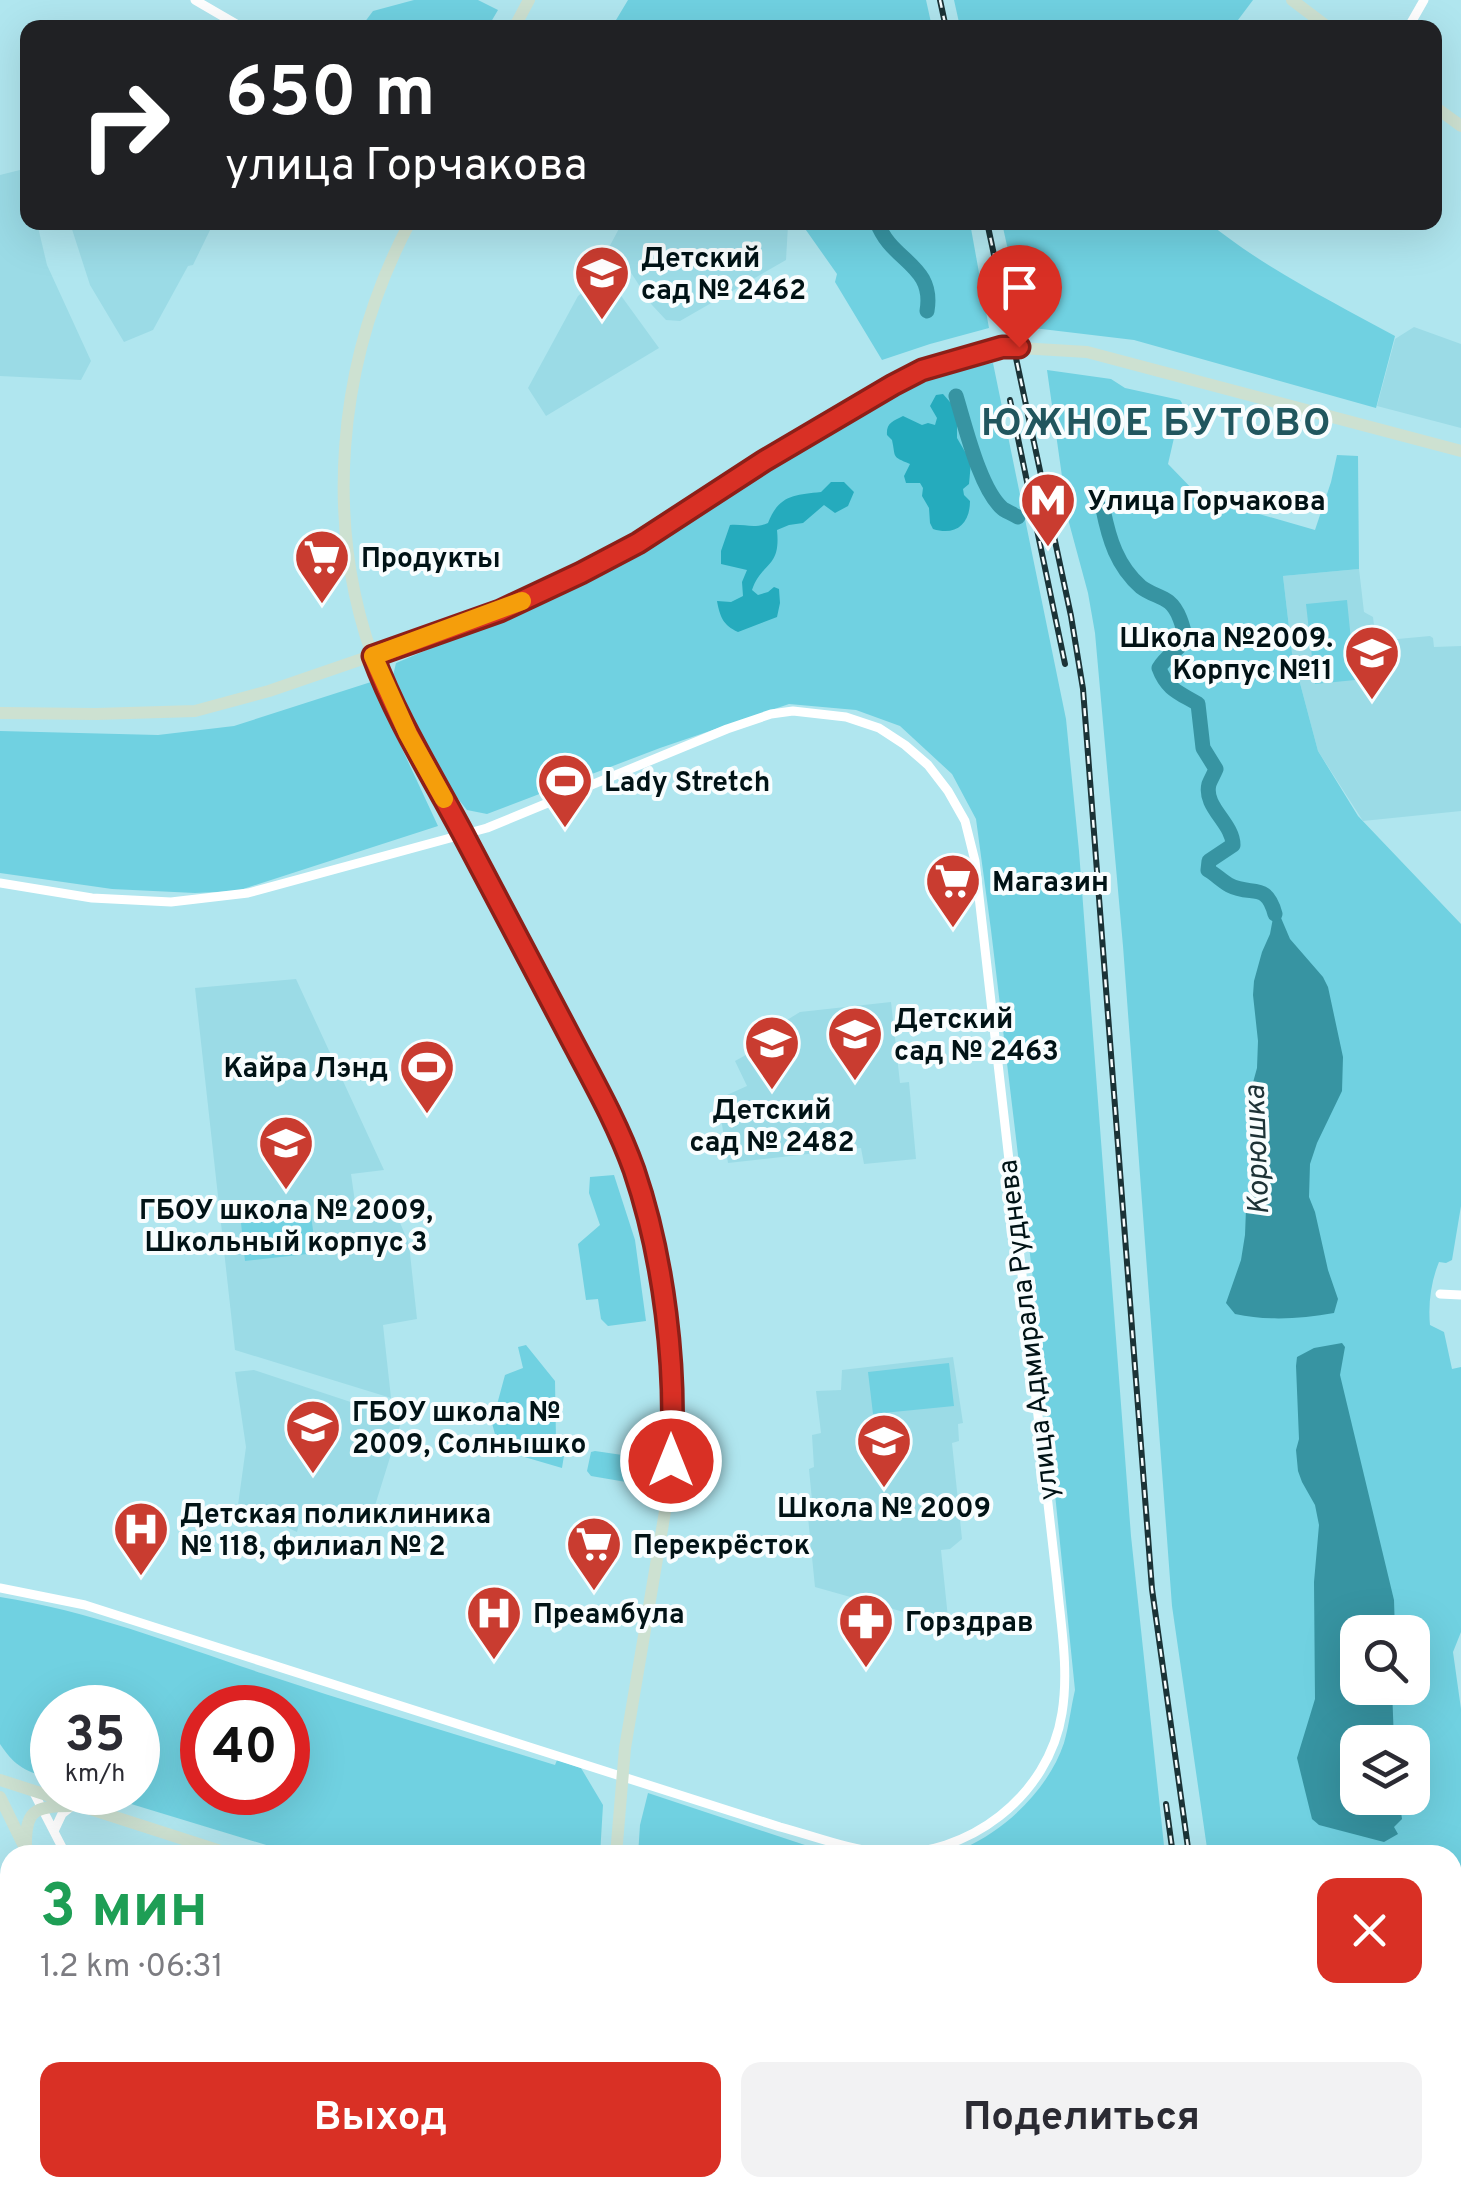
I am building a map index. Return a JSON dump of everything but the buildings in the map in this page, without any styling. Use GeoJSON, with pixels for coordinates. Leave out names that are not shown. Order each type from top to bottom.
{"type":"FeatureCollection","features":[{"type":"Feature","properties":{"kind":"street"},"geometry":{"type":"LineString","coordinates":[[194,0],[228,20]]}},
{"type":"Feature","properties":{"kind":"street"},"geometry":{"type":"LineString","coordinates":[[1292,0],[1318,20]]}},
{"type":"Feature","properties":{"kind":"street"},"geometry":{"type":"LineString","coordinates":[[406,230],[370,317],[357,362],[342,487],[353,586],[373,656],[408,734],[580,1055],[620,1138],[636,1177],[662,1280],[668,1325],[670,1482],[622,1775],[617,1845]]}},
{"type":"Feature","properties":{"kind":"street"},"geometry":{"type":"LineString","coordinates":[[0,712],[196,711],[269,691],[476,620],[542,593],[638,543],[764,461],[893,385],[932,367],[1002,347],[1087,352],[1461,451]]}},
{"type":"Feature","properties":{"kind":"street","name":"улица Адмирала Руднева"},"geometry":{"type":"LineString","coordinates":[[0,883],[92,898],[171,902],[248,893],[486,828],[771,714],[807,711],[879,728],[928,765],[965,821],[975,861],[1066,1677],[1058,1735],[1036,1779],[995,1820],[944,1845]]}},
{"type":"Feature","properties":{"kind":"street"},"geometry":{"type":"LineString","coordinates":[[1440,1294],[1461,1295]]}},
{"type":"Feature","properties":{"kind":"street","name":"улица Адмирала Руднева"},"geometry":{"type":"LineString","coordinates":[[0,1588],[84,1605],[844,1845]]}},
{"type":"Feature","properties":{"kind":"street"},"geometry":{"type":"LineString","coordinates":[[0,1780],[30,1790]]}},
{"type":"Feature","properties":{"kind":"street"},"geometry":{"type":"LineString","coordinates":[[0,1798],[24,1845]]}},
{"type":"Feature","properties":{"kind":"street"},"geometry":{"type":"LineString","coordinates":[[27,1845],[30,1815]]}},
{"type":"Feature","properties":{"kind":"street"},"geometry":{"type":"LineString","coordinates":[[45,1815],[61,1845]]}},
{"type":"Feature","properties":{"kind":"street"},"geometry":{"type":"LineString","coordinates":[[54,1832],[62,1815]]}},
{"type":"Feature","properties":{"kind":"street"},"geometry":{"type":"LineString","coordinates":[[105,1815],[200,1845]]}},
{"type":"Feature","properties":{"kind":"shaded area"},"geometry":{"type":"Polygon","coordinates":[[[414,0],[478,0],[498,10],[492,20],[366,20],[373,11],[414,0]]]}},
{"type":"Feature","properties":{"kind":"shaded area"},"geometry":{"type":"Polygon","coordinates":[[[628,0],[926,0],[930,20],[616,20],[628,0]]]}},
{"type":"Feature","properties":{"kind":"shaded area"},"geometry":{"type":"Polygon","coordinates":[[[954,0],[1253,0],[1238,20],[958,20],[954,0]]]}},
{"type":"Feature","properties":{"kind":"shaded area"},"geometry":{"type":"Polygon","coordinates":[[[20,170],[20,230],[39,230],[47,265],[91,361],[81,380],[0,376],[0,175],[20,170]]]}},
{"type":"Feature","properties":{"kind":"shaded area"},"geometry":{"type":"Polygon","coordinates":[[[72,230],[210,230],[153,330],[124,342],[90,285],[72,230]]]}},
{"type":"Feature","properties":{"kind":"shaded area"},"geometry":{"type":"Polygon","coordinates":[[[618,230],[788,230],[786,260],[680,321],[666,320],[624,262],[606,253],[618,230]]]}},
{"type":"Feature","properties":{"kind":"shaded area"},"geometry":{"type":"Polygon","coordinates":[[[806,230],[971,230],[989,328],[882,360],[835,282],[837,274],[806,230]]]}},
{"type":"Feature","properties":{"kind":"shaded area"},"geometry":{"type":"Polygon","coordinates":[[[1004,230],[1218,230],[1276,270],[1395,336],[1376,408],[1134,340],[1025,327],[1004,230]]]}},
{"type":"Feature","properties":{"kind":"shaded area","name":"Детский сад № 2462"},"geometry":{"type":"Polygon","coordinates":[[[606,275],[659,348],[546,416],[528,388],[578,296],[606,275]]]}},
{"type":"Feature","properties":{"kind":"shaded area"},"geometry":{"type":"Polygon","coordinates":[[[1414,327],[1461,344],[1461,428],[1377,406],[1395,339],[1414,327]]]}},
{"type":"Feature","properties":{"kind":"shaded area"},"geometry":{"type":"Polygon","coordinates":[[[993,363],[1066,719],[1131,1536],[1164,1845],[969,1845],[1011,1818],[1048,1776],[1064,1743],[1075,1690],[1034,1288],[991,930],[976,819],[952,774],[900,726],[856,710],[789,704],[487,814],[467,810],[452,791],[392,680],[396,663],[514,613],[649,546],[818,437],[941,374],[993,363]]]}},
{"type":"Feature","properties":{"kind":"shaded area"},"geometry":{"type":"Polygon","coordinates":[[[1047,370],[1111,379],[1125,388],[1180,400],[1168,464],[1200,497],[1315,530],[1337,455],[1358,456],[1359,569],[1283,576],[1292,653],[1318,751],[1358,816],[1461,924],[1461,1206],[1452,1260],[1439,1262],[1429,1309],[1430,1325],[1444,1332],[1452,1369],[1461,1367],[1461,1632],[1453,1652],[1461,1709],[1461,1845],[1207,1845],[1172,1606],[1123,946],[1095,633],[1068,519],[1047,370]]]}},
{"type":"Feature","properties":{"kind":"shaded area"},"geometry":{"type":"Polygon","coordinates":[[[943,394],[957,410],[957,438],[971,462],[969,484],[963,489],[970,501],[967,516],[960,527],[948,531],[933,529],[923,488],[920,483],[906,483],[904,476],[910,464],[895,456],[887,435],[889,425],[903,416],[922,425],[935,425],[937,418],[930,406],[936,395],[943,394]]]}},
{"type":"Feature","properties":{"kind":"shaded area"},"geometry":{"type":"Polygon","coordinates":[[[831,482],[844,482],[854,492],[848,506],[835,513],[824,505],[803,523],[777,530],[776,552],[752,590],[758,595],[774,587],[779,589],[777,617],[738,632],[733,629],[723,620],[717,601],[731,602],[743,596],[742,582],[747,570],[721,564],[730,525],[768,523],[782,502],[821,492],[831,482]]]}},
{"type":"Feature","properties":{"kind":"shaded area","name":"Школа №2009. Корпус №11"},"geometry":{"type":"Polygon","coordinates":[[[1359,569],[1364,612],[1373,617],[1376,641],[1430,636],[1434,647],[1461,646],[1461,811],[1363,821],[1318,751],[1292,653],[1283,576],[1359,569]]]}},
{"type":"Feature","properties":{"kind":"shaded area"},"geometry":{"type":"Polygon","coordinates":[[[1347,600],[1355,680],[1315,684],[1306,604],[1347,600]]]}},
{"type":"Feature","properties":{"kind":"shaded area"},"geometry":{"type":"Polygon","coordinates":[[[371,682],[438,826],[237,891],[112,889],[0,873],[0,731],[158,735],[234,726],[371,682]]]}},
{"type":"Feature","properties":{"kind":"shaded area"},"geometry":{"type":"Polygon","coordinates":[[[296,979],[384,1170],[351,1174],[357,1216],[395,1211],[409,1244],[417,1319],[383,1325],[391,1398],[235,1350],[195,988],[296,979]]]}},
{"type":"Feature","properties":{"kind":"shaded area","name":"Детский сад № 2463"},"geometry":{"type":"Polygon","coordinates":[[[891,1002],[900,1083],[909,1082],[916,1159],[864,1164],[861,1148],[728,1163],[718,1099],[747,1086],[735,1061],[764,1045],[761,1036],[800,1012],[891,1002]]]}},
{"type":"Feature","properties":{"kind":"shaded area"},"geometry":{"type":"Polygon","coordinates":[[[614,1175],[635,1240],[646,1321],[608,1326],[601,1319],[598,1299],[586,1300],[578,1244],[600,1225],[589,1193],[590,1177],[614,1175]]]}},
{"type":"Feature","properties":{"kind":"shaded area"},"geometry":{"type":"Polygon","coordinates":[[[311,1215],[316,1253],[245,1261],[241,1223],[311,1215]]]}},
{"type":"Feature","properties":{"kind":"shaded area"},"geometry":{"type":"Polygon","coordinates":[[[526,1345],[555,1381],[556,1441],[566,1443],[562,1468],[521,1456],[522,1449],[497,1442],[492,1423],[505,1375],[523,1368],[518,1347],[526,1345]]]}},
{"type":"Feature","properties":{"kind":"shaded area","name":"Школа № 2009"},"geometry":{"type":"Polygon","coordinates":[[[953,1357],[963,1423],[958,1424],[959,1441],[952,1443],[962,1539],[950,1549],[941,1550],[948,1618],[932,1620],[815,1587],[808,1517],[813,1511],[809,1469],[814,1467],[812,1435],[821,1433],[816,1391],[841,1390],[842,1370],[953,1357]]]}},
{"type":"Feature","properties":{"kind":"shaded area"},"geometry":{"type":"Polygon","coordinates":[[[949,1363],[954,1406],[873,1414],[868,1372],[949,1363]]]}},
{"type":"Feature","properties":{"kind":"shaded area","name":"ГБОУ школа № 2009, Солнышко"},"geometry":{"type":"Polygon","coordinates":[[[254,1370],[402,1419],[368,1528],[329,1518],[327,1526],[299,1524],[297,1532],[238,1505],[246,1447],[235,1372],[254,1370]]]}},
{"type":"Feature","properties":{"kind":"shaded area"},"geometry":{"type":"Polygon","coordinates":[[[591,1452],[636,1457],[637,1479],[632,1483],[591,1476],[587,1471],[591,1452]]]}},
{"type":"Feature","properties":{"kind":"shaded area"},"geometry":{"type":"Polygon","coordinates":[[[0,1597],[100,1620],[297,1685],[180,1685],[180,1815],[310,1815],[310,1689],[555,1765],[557,1760],[581,1768],[603,1805],[601,1845],[266,1845],[160,1813],[160,1685],[30,1685],[30,1772],[0,1744],[0,1597]]]}},
{"type":"Feature","properties":{"kind":"shaded area"},"geometry":{"type":"Polygon","coordinates":[[[648,1793],[805,1845],[639,1845],[648,1793]]]}},
{"type":"Feature","properties":{"kind":"water"},"geometry":{"type":"Polygon","coordinates":[[[1270,898],[1290,939],[1328,987],[1343,1057],[1342,1091],[1310,1164],[1309,1197],[1338,1299],[1334,1313],[1296,1318],[1235,1314],[1226,1303],[1241,1260],[1246,1209],[1259,1170],[1246,1108],[1257,1068],[1254,981],[1270,934],[1270,898]]]}},
{"type":"Feature","properties":{"kind":"water"},"geometry":{"type":"Polygon","coordinates":[[[1342,1343],[1345,1347],[1340,1375],[1394,1600],[1394,1615],[1340,1615],[1340,1705],[1393,1705],[1393,1725],[1340,1725],[1340,1815],[1401,1815],[1394,1827],[1398,1834],[1384,1842],[1319,1825],[1312,1819],[1297,1758],[1315,1699],[1314,1582],[1319,1525],[1315,1505],[1298,1471],[1296,1366],[1297,1357],[1314,1348],[1342,1343]]]}},
{"type":"Feature","properties":{"kind":"waterway","name":"Корюшка"},"geometry":{"type":"LineString","coordinates":[[881,230],[925,283],[927,311]]}},
{"type":"Feature","properties":{"kind":"waterway","name":"Корюшка"},"geometry":{"type":"LineString","coordinates":[[956,396],[987,487],[1003,509],[1018,517]]}},
{"type":"Feature","properties":{"kind":"waterway","name":"Корюшка"},"geometry":{"type":"LineString","coordinates":[[1103,509],[1120,561],[1141,587],[1172,605],[1186,639],[1159,668],[1170,686],[1198,704],[1203,748],[1216,769],[1208,792],[1233,845],[1209,861],[1208,870],[1229,885],[1263,893],[1275,914]]}},
{"type":"Feature","properties":{"kind":"railway"},"geometry":{"type":"LineString","coordinates":[[940,0],[944,20]]}},
{"type":"Feature","properties":{"kind":"railway"},"geometry":{"type":"LineString","coordinates":[[989,230],[1083,689],[1152,1589],[1188,1845]]}},
{"type":"Feature","properties":{"kind":"railway"},"geometry":{"type":"LineString","coordinates":[[1010,400],[1065,664]]}},
{"type":"Feature","properties":{"kind":"railway"},"geometry":{"type":"LineString","coordinates":[[1166,1804],[1172,1845]]}},
{"type":"Feature","properties":{"kind":"slow traffic"},"geometry":{"type":"LineString","coordinates":[[444,799],[408,734],[373,656],[522,601]]}},
{"type":"Feature","properties":{"kind":"place","name":"Детский сад № 2462"},"geometry":{"type":"Point","coordinates":[602,322]}},
{"type":"Feature","properties":{"kind":"place","name":"Улица Горчакова"},"geometry":{"type":"Point","coordinates":[1048,549]}},
{"type":"Feature","properties":{"kind":"place","name":"Продукты"},"geometry":{"type":"Point","coordinates":[322,606]}},
{"type":"Feature","properties":{"kind":"place","name":"Школа №2009. Корпус №11"},"geometry":{"type":"Point","coordinates":[1372,702]}},
{"type":"Feature","properties":{"kind":"place","name":"Lady Stretch"},"geometry":{"type":"Point","coordinates":[565,830]}},
{"type":"Feature","properties":{"kind":"place","name":"Магазин"},"geometry":{"type":"Point","coordinates":[953,930]}},
{"type":"Feature","properties":{"kind":"place","name":"Детский сад № 2463"},"geometry":{"type":"Point","coordinates":[855,1083]}},
{"type":"Feature","properties":{"kind":"place","name":"Детский сад № 2482"},"geometry":{"type":"Point","coordinates":[772,1092]}},
{"type":"Feature","properties":{"kind":"place","name":"Кайра Лэнд"},"geometry":{"type":"Point","coordinates":[427,1116]}},
{"type":"Feature","properties":{"kind":"place","name":"ГБОУ школа № 2009, Школьный корпус 3"},"geometry":{"type":"Point","coordinates":[286,1192]}},
{"type":"Feature","properties":{"kind":"place","name":"ГБОУ школа № 2009, Солнышко"},"geometry":{"type":"Point","coordinates":[313,1476]}},
{"type":"Feature","properties":{"kind":"place","name":"Школа № 2009"},"geometry":{"type":"Point","coordinates":[884,1490]}},
{"type":"Feature","properties":{"kind":"place","name":"Детская поликлиника № 118, филиал № 2"},"geometry":{"type":"Point","coordinates":[141,1578]}},
{"type":"Feature","properties":{"kind":"place","name":"Перекрёсток"},"geometry":{"type":"Point","coordinates":[594,1593]}},
{"type":"Feature","properties":{"kind":"place","name":"Преамбула"},"geometry":{"type":"Point","coordinates":[494,1662]}},
{"type":"Feature","properties":{"kind":"place","name":"Горздрав"},"geometry":{"type":"Point","coordinates":[866,1670]}},
{"type":"Feature","properties":{"kind":"district","name":"ЮЖНОЕ БУТОВО"},"geometry":{"type":"Point","coordinates":[1157,422]}},
{"type":"Feature","properties":{"kind":"route"},"geometry":{"type":"LineString","coordinates":[[671,1461],[668,1325],[662,1280],[632,1165],[543,984],[408,734],[373,656],[500,611],[581,573],[638,543],[764,461],[922,370],[1002,347],[1019,347]]}}]}
